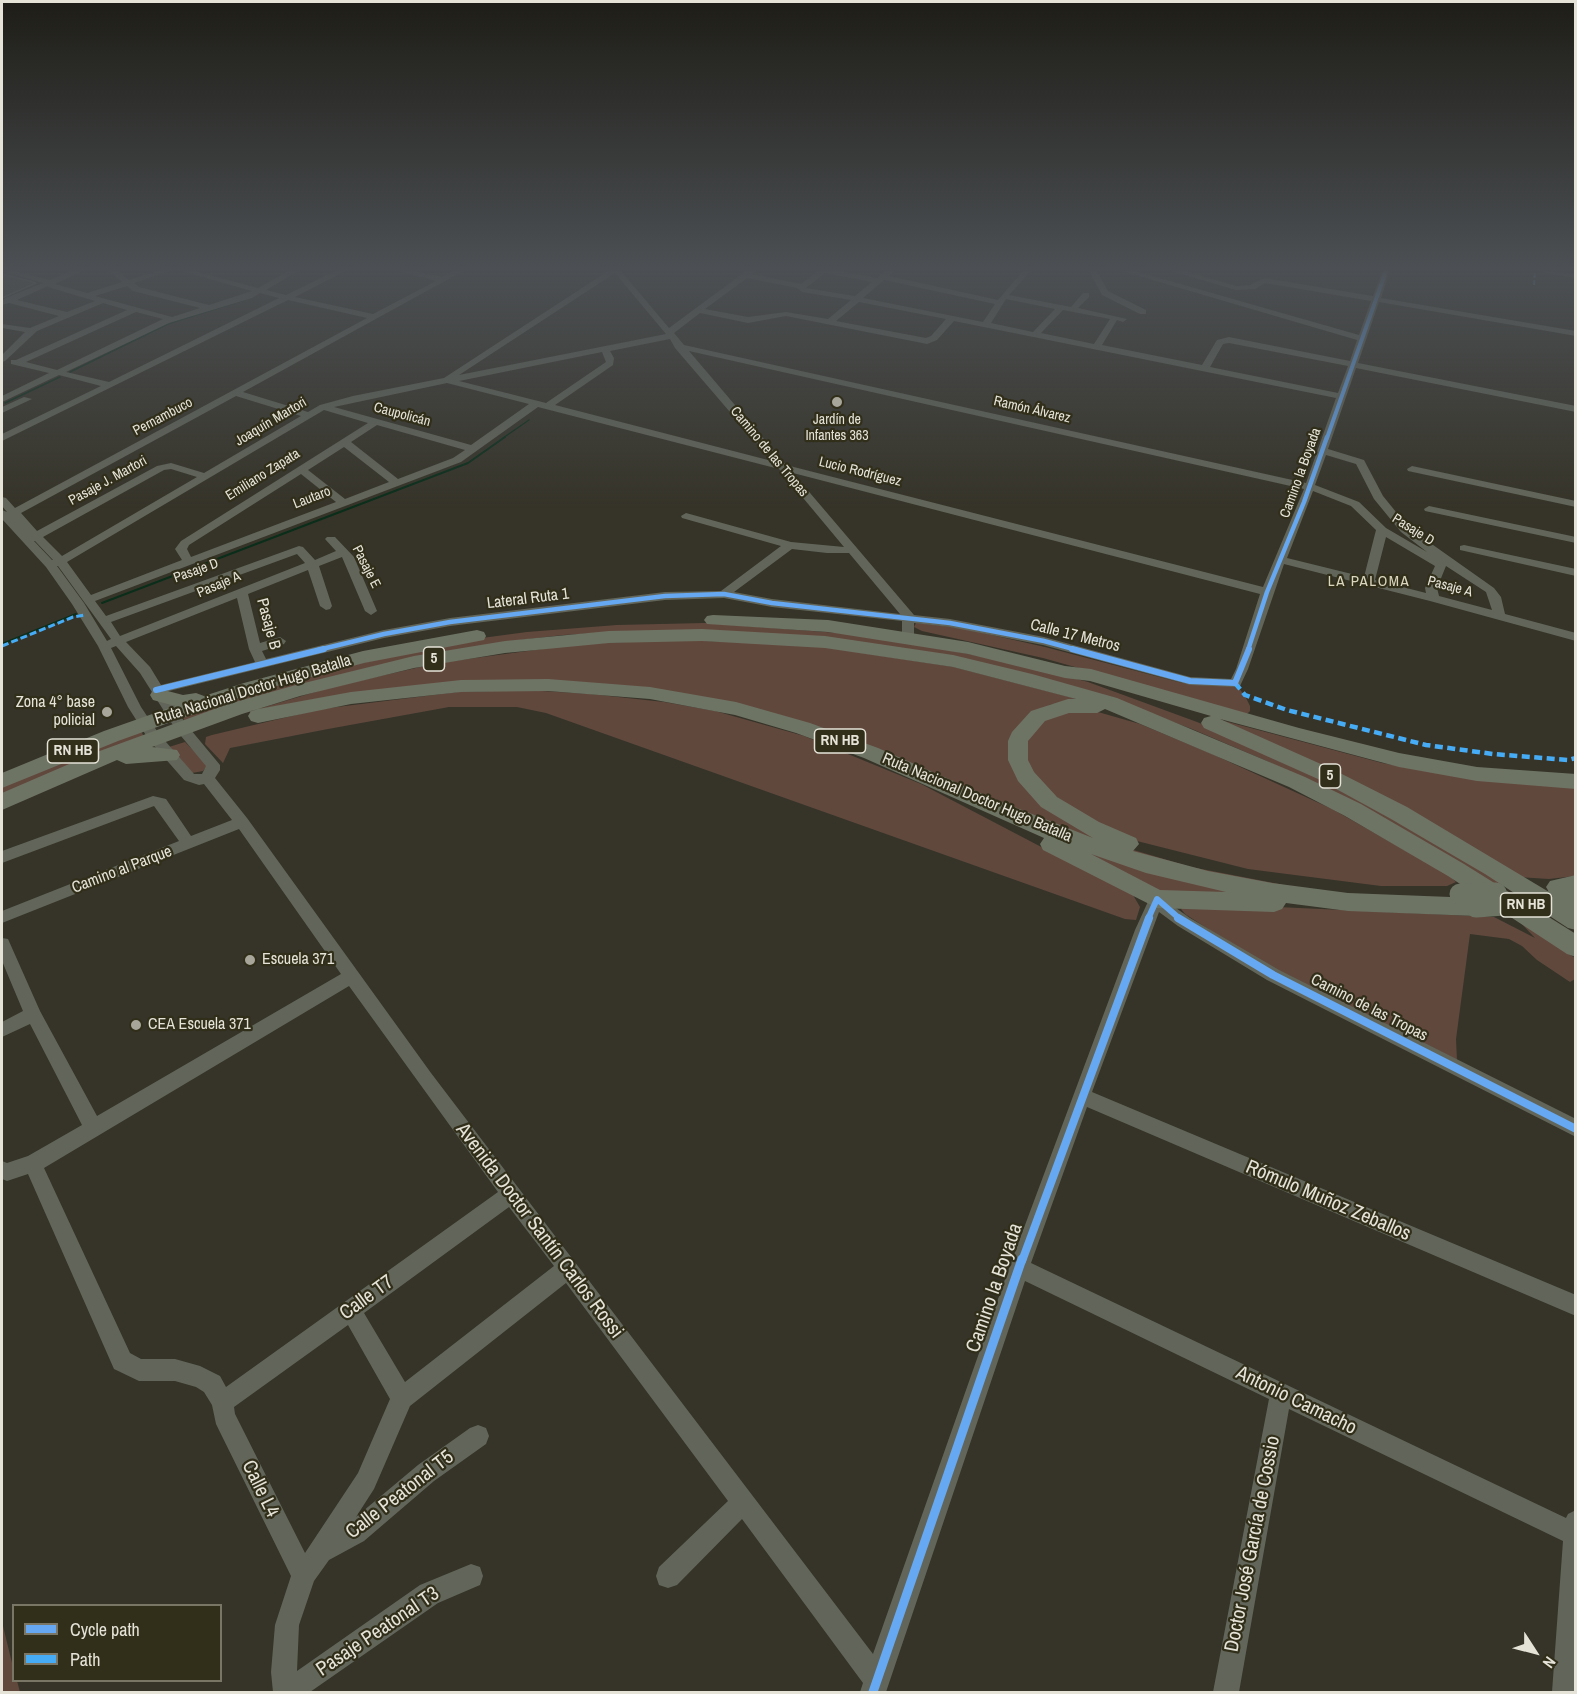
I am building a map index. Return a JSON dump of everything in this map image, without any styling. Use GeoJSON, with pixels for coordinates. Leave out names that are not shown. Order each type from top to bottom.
{"type":"FeatureCollection","features":[{"type":"Feature","properties":{"kind":"highway","name":"Ruta Nacional Doctor Hugo Batalla"},"geometry":{"type":"LineString","coordinates":[[2,781],[111,736],[153,733],[180,726],[302,672],[427,644],[514,630],[585,623],[679,619],[776,622],[908,637],[968,648],[1065,672],[1091,675],[1298,735],[1399,760],[1478,774],[1575,782]]}},
{"type":"Feature","properties":{"kind":"highway","name":"5"},"geometry":{"type":"LineString","coordinates":[[233,701],[473,652],[589,638],[702,635],[825,642],[944,660],[1077,693],[1149,720],[1287,778],[1353,810],[1456,870],[1575,947]]}},
{"type":"Feature","properties":{"kind":"highway","name":"5"},"geometry":{"type":"LineString","coordinates":[[1065,672],[1197,717],[1325,774],[1446,840],[1575,921]]}},
{"type":"Feature","properties":{"kind":"highway","name":"Ruta Nacional Doctor Hugo Batalla"},"geometry":{"type":"LineString","coordinates":[[153,733],[180,726],[395,692],[513,684],[603,688],[705,702],[802,728],[880,757],[986,805],[1067,838],[1146,864],[1219,882],[1348,902],[1429,907],[1570,890]]}},
{"type":"Feature","properties":{"kind":"highway"},"geometry":{"type":"LineString","coordinates":[[158,692],[183,702],[216,694],[233,701]]}},
{"type":"Feature","properties":{"kind":"highway"},"geometry":{"type":"LineString","coordinates":[[180,726],[233,701]]}},
{"type":"Feature","properties":{"kind":"highway"},"geometry":{"type":"LineString","coordinates":[[1149,720],[1091,706],[1068,706],[1047,711],[1032,720],[1022,732],[1017,750],[1021,768],[1040,794],[1071,818],[1112,838],[1162,855],[1237,872],[1351,890],[1468,901]]}},
{"type":"Feature","properties":{"kind":"highway"},"geometry":{"type":"LineString","coordinates":[[2,803],[153,733]]}},
{"type":"Feature","properties":{"kind":"highway","name":"RN HB"},"geometry":{"type":"LineString","coordinates":[[2,803],[124,757],[152,754],[153,733]]}},
{"type":"Feature","properties":{"kind":"highway"},"geometry":{"type":"LineString","coordinates":[[986,805],[1003,818],[1144,894],[1158,899],[1321,904],[1348,902]]}},
{"type":"Feature","properties":{"kind":"street"},"geometry":{"type":"LineString","coordinates":[[2,359],[13,350]]}},
{"type":"Feature","properties":{"kind":"street"},"geometry":{"type":"LineString","coordinates":[[17,363],[46,350]]}},
{"type":"Feature","properties":{"kind":"street"},"geometry":{"type":"LineString","coordinates":[[2,399],[107,350]]}},
{"type":"Feature","properties":{"kind":"street"},"geometry":{"type":"LineString","coordinates":[[95,366],[129,350]]}},
{"type":"Feature","properties":{"kind":"street"},"geometry":{"type":"LineString","coordinates":[[2,438],[182,350]]}},
{"type":"Feature","properties":{"kind":"street","name":"Pernambuco"},"geometry":{"type":"LineString","coordinates":[[7,514],[314,350]]}},
{"type":"Feature","properties":{"kind":"street"},"geometry":{"type":"LineString","coordinates":[[446,380],[488,350]]}},
{"type":"Feature","properties":{"kind":"street","name":"Joaquín Martori"},"geometry":{"type":"LineString","coordinates":[[55,563],[323,407],[356,398],[599,350]]}},
{"type":"Feature","properties":{"kind":"street","name":"Lautaro"},"geometry":{"type":"LineString","coordinates":[[88,600],[457,460],[610,363],[610,358],[605,350]]}},
{"type":"Feature","properties":{"kind":"street","name":"Camino de las Tropas"},"geometry":{"type":"LineString","coordinates":[[682,350],[908,616]]}},
{"type":"Feature","properties":{"kind":"street","name":"Ramón Álvarez"},"geometry":{"type":"LineString","coordinates":[[696,350],[1309,487]]}},
{"type":"Feature","properties":{"kind":"street"},"geometry":{"type":"LineString","coordinates":[[1117,350],[1341,396]]}},
{"type":"Feature","properties":{"kind":"street"},"geometry":{"type":"LineString","coordinates":[[1205,368],[1215,350]]}},
{"type":"Feature","properties":{"kind":"street"},"geometry":{"type":"LineString","coordinates":[[1281,350],[1575,409]]}},
{"type":"Feature","properties":{"kind":"street","name":"Camino la Boyada"},"geometry":{"type":"LineString","coordinates":[[1235,683],[1242,669],[1267,592],[1322,452],[1357,350]]}},
{"type":"Feature","properties":{"kind":"street"},"geometry":{"type":"LineString","coordinates":[[2,359],[56,374],[75,376],[110,385]]}},
{"type":"Feature","properties":{"kind":"street"},"geometry":{"type":"LineString","coordinates":[[2,410],[85,371]]}},
{"type":"Feature","properties":{"kind":"street","name":"Lucio Rodríguez"},"geometry":{"type":"LineString","coordinates":[[446,380],[1267,592]]}},
{"type":"Feature","properties":{"kind":"street"},"geometry":{"type":"LineString","coordinates":[[235,393],[308,415]]}},
{"type":"Feature","properties":{"kind":"street","name":"Caupolicán"},"geometry":{"type":"LineString","coordinates":[[323,407],[474,449]]}},
{"type":"Feature","properties":{"kind":"street","name":"Emiliano Zapata"},"geometry":{"type":"LineString","coordinates":[[188,561],[181,549],[185,543],[376,422]]}},
{"type":"Feature","properties":{"kind":"street"},"geometry":{"type":"LineString","coordinates":[[344,442],[396,482]]}},
{"type":"Feature","properties":{"kind":"street"},"geometry":{"type":"LineString","coordinates":[[1322,452],[1360,462],[1378,497],[1405,530],[1445,564],[1490,590],[1495,597],[1500,616]]}},
{"type":"Feature","properties":{"kind":"street","name":"Pasaje J. Martori"},"geometry":{"type":"LineString","coordinates":[[31,538],[82,513],[161,468],[171,466],[206,477]]}},
{"type":"Feature","properties":{"kind":"street"},"geometry":{"type":"LineString","coordinates":[[301,469],[342,502]]}},
{"type":"Feature","properties":{"kind":"street"},"geometry":{"type":"LineString","coordinates":[[1412,469],[1575,504]]}},
{"type":"Feature","properties":{"kind":"street","name":"Pasaje D"},"geometry":{"type":"LineString","coordinates":[[1309,487],[1355,504],[1382,530],[1445,564]]}},
{"type":"Feature","properties":{"kind":"street","name":"Avenida Doctor Santín Carlos Rossi"},"geometry":{"type":"LineString","coordinates":[[2,500],[7,514],[55,563],[88,600],[118,641],[145,670],[180,726],[213,765],[213,770],[207,778],[199,780],[189,777],[153,733],[120,680],[104,646],[55,563]]}},
{"type":"Feature","properties":{"kind":"street"},"geometry":{"type":"LineString","coordinates":[[1430,509],[1575,540]]}},
{"type":"Feature","properties":{"kind":"street"},"geometry":{"type":"LineString","coordinates":[[686,516],[790,545],[827,550],[853,550]]}},
{"type":"Feature","properties":{"kind":"street"},"geometry":{"type":"LineString","coordinates":[[1369,582],[1382,530]]}},
{"type":"Feature","properties":{"kind":"street","name":"Pasaje E"},"geometry":{"type":"LineString","coordinates":[[331,539],[345,552],[371,611]]}},
{"type":"Feature","properties":{"kind":"street"},"geometry":{"type":"LineString","coordinates":[[724,594],[790,545]]}},
{"type":"Feature","properties":{"kind":"street"},"geometry":{"type":"LineString","coordinates":[[1464,548],[1575,573]]}},
{"type":"Feature","properties":{"kind":"street","name":"Pasaje D"},"geometry":{"type":"LineString","coordinates":[[103,621],[299,549],[312,564]]}},
{"type":"Feature","properties":{"kind":"street","name":"Pasaje A"},"geometry":{"type":"LineString","coordinates":[[104,646],[345,552]]}},
{"type":"Feature","properties":{"kind":"street","name":"Pasaje A"},"geometry":{"type":"LineString","coordinates":[[1280,560],[1434,598],[1575,637]]}},
{"type":"Feature","properties":{"kind":"street"},"geometry":{"type":"LineString","coordinates":[[312,564],[326,606]]}},
{"type":"Feature","properties":{"kind":"street"},"geometry":{"type":"LineString","coordinates":[[1434,598],[1431,588],[1445,564]]}},
{"type":"Feature","properties":{"kind":"street","name":"Pasaje B"},"geometry":{"type":"LineString","coordinates":[[233,573],[244,591],[255,649],[262,663]]}},
{"type":"Feature","properties":{"kind":"street","name":"Lateral Ruta 1"},"geometry":{"type":"LineString","coordinates":[[158,692],[262,663],[384,634],[450,622],[665,596],[724,594],[772,603],[908,616]]}},
{"type":"Feature","properties":{"kind":"street"},"geometry":{"type":"LineString","coordinates":[[908,616],[908,637]]}},
{"type":"Feature","properties":{"kind":"street","name":"Calle 17 Metros"},"geometry":{"type":"LineString","coordinates":[[908,616],[1044,641],[1190,681],[1235,683]]}},
{"type":"Feature","properties":{"kind":"street"},"geometry":{"type":"LineString","coordinates":[[255,649],[280,641]]}},
{"type":"Feature","properties":{"kind":"street"},"geometry":{"type":"LineString","coordinates":[[120,680],[132,672],[145,670]]}},
{"type":"Feature","properties":{"kind":"street","name":"Avenida Doctor Santín Carlos Rossi"},"geometry":{"type":"LineString","coordinates":[[207,778],[242,822],[425,1079],[742,1503],[875,1686]]}},
{"type":"Feature","properties":{"kind":"street"},"geometry":{"type":"LineString","coordinates":[[2,857],[153,801],[161,803],[189,844]]}},
{"type":"Feature","properties":{"kind":"street","name":"Camino al Parque"},"geometry":{"type":"LineString","coordinates":[[2,917],[242,822]]}},
{"type":"Feature","properties":{"kind":"street","name":"Camino la Boyada"},"geometry":{"type":"LineString","coordinates":[[875,1686],[1019,1268],[1143,930],[1158,899]]}},
{"type":"Feature","properties":{"kind":"street","name":"Camino de las Tropas"},"geometry":{"type":"LineString","coordinates":[[1158,899],[1167,910],[1184,922],[1274,975],[1575,1129]]}},
{"type":"Feature","properties":{"kind":"street"},"geometry":{"type":"LineString","coordinates":[[2,944],[33,1014],[93,1127]]}},
{"type":"Feature","properties":{"kind":"street"},"geometry":{"type":"LineString","coordinates":[[2,1170],[7,1172],[33,1164],[351,976]]}},
{"type":"Feature","properties":{"kind":"street"},"geometry":{"type":"LineString","coordinates":[[2,1030],[33,1014]]}},
{"type":"Feature","properties":{"kind":"street","name":"Rómulo Muñoz Zeballos"},"geometry":{"type":"LineString","coordinates":[[1081,1096],[1575,1306]]}},
{"type":"Feature","properties":{"kind":"street"},"geometry":{"type":"LineString","coordinates":[[33,1164],[122,1361],[139,1370],[175,1370],[200,1377],[212,1384],[223,1402]]}},
{"type":"Feature","properties":{"kind":"street","name":"Calle T7"},"geometry":{"type":"LineString","coordinates":[[223,1402],[512,1194]]}},
{"type":"Feature","properties":{"kind":"street","name":"Antonio Camacho"},"geometry":{"type":"LineString","coordinates":[[1019,1268],[1281,1395],[1559,1525],[1575,1528]]}},
{"type":"Feature","properties":{"kind":"street"},"geometry":{"type":"LineString","coordinates":[[288,1692],[284,1672],[287,1625],[304,1574],[366,1481],[402,1398],[567,1269]]}},
{"type":"Feature","properties":{"kind":"street"},"geometry":{"type":"LineString","coordinates":[[351,1310],[402,1398]]}},
{"type":"Feature","properties":{"kind":"street","name":"Doctor José García de Cossio"},"geometry":{"type":"LineString","coordinates":[[1226,1692],[1281,1395]]}},
{"type":"Feature","properties":{"kind":"street","name":"Calle L4"},"geometry":{"type":"LineString","coordinates":[[223,1402],[224,1416],[293,1557],[304,1574]]}},
{"type":"Feature","properties":{"kind":"street","name":"Calle Peatonal T5"},"geometry":{"type":"LineString","coordinates":[[321,1551],[356,1533],[426,1473],[478,1436]]}},
{"type":"Feature","properties":{"kind":"street"},"geometry":{"type":"LineString","coordinates":[[668,1576],[742,1503]]}},
{"type":"Feature","properties":{"kind":"street"},"geometry":{"type":"LineString","coordinates":[[1565,1692],[1575,1528]]}},
{"type":"Feature","properties":{"kind":"street","name":"Pasaje Peatonal T3"},"geometry":{"type":"LineString","coordinates":[[288,1692],[429,1594],[471,1576]]}},
{"type":"Feature","properties":{"kind":"shaded area"},"geometry":{"type":"Polygon","coordinates":[[[705,623],[878,636],[1024,665],[1088,682],[1197,722],[1275,754],[1507,883],[1489,885],[1269,762],[1192,729],[1141,710],[932,653],[616,632],[563,635],[503,642],[380,665],[316,681],[185,722],[182,715],[312,674],[467,640],[527,632],[617,625],[705,623]]]}},
{"type":"Feature","properties":{"kind":"shaded area"},"geometry":{"type":"Polygon","coordinates":[[[916,623],[961,628],[1045,647],[1182,683],[1233,685],[1239,688],[1246,698],[1250,711],[1246,715],[1043,658],[922,631],[914,627],[916,623]]]}},
{"type":"Feature","properties":{"kind":"shaded area"},"geometry":{"type":"Polygon","coordinates":[[[678,640],[811,645],[954,667],[1081,700],[1049,705],[1013,766],[1130,849],[1191,867],[1341,896],[1197,871],[1101,844],[732,702],[467,681],[345,694],[255,710],[332,687],[438,663],[580,644],[678,640]]]}},
{"type":"Feature","properties":{"kind":"shaded area"},"geometry":{"type":"Polygon","coordinates":[[[526,690],[664,702],[715,711],[804,736],[921,784],[1133,895],[1140,907],[1136,920],[1125,919],[546,713],[517,707],[449,707],[328,729],[230,748],[223,763],[205,744],[206,737],[212,735],[321,709],[458,692],[526,690]]]}},
{"type":"Feature","properties":{"kind":"shaded area"},"geometry":{"type":"Polygon","coordinates":[[[1091,710],[1140,724],[1332,809],[1449,875],[1456,882],[1447,886],[1381,886],[1248,869],[1133,840],[1075,814],[1031,774],[1024,742],[1051,714],[1091,710]]]}},
{"type":"Feature","properties":{"kind":"shaded area"},"geometry":{"type":"Polygon","coordinates":[[[1217,719],[1382,763],[1436,773],[1575,788],[1575,876],[1549,879],[1518,877],[1344,776],[1217,719]]]}},
{"type":"Feature","properties":{"kind":"shaded area"},"geometry":{"type":"Polygon","coordinates":[[[140,729],[144,737],[2,797],[2,785],[140,729]]]}},
{"type":"Feature","properties":{"kind":"shaded area"},"geometry":{"type":"Polygon","coordinates":[[[185,742],[205,762],[207,766],[203,771],[192,773],[169,747],[185,742]]]}},
{"type":"Feature","properties":{"kind":"shaded area"},"geometry":{"type":"Polygon","coordinates":[[[1056,840],[1266,896],[1158,893],[1056,840]]]}},
{"type":"Feature","properties":{"kind":"shaded area"},"geometry":{"type":"Polygon","coordinates":[[[1191,903],[1494,917],[1535,938],[1520,922],[1575,958],[1575,979],[1570,982],[1509,939],[1470,934],[1456,1039],[1457,1061],[1252,957],[1185,914],[1181,909],[1191,903]]]}},
{"type":"Feature","properties":{"kind":"shaded area"},"geometry":{"type":"Polygon","coordinates":[[[2,1622],[12,1663],[12,1682],[17,1682],[20,1692],[2,1692],[2,1622]]]}},
{"type":"Feature","properties":{"kind":"waterway"},"geometry":{"type":"LineString","coordinates":[[70,372],[115,350]]}},
{"type":"Feature","properties":{"kind":"waterway"},"geometry":{"type":"LineString","coordinates":[[5,403],[60,377]]}},
{"type":"Feature","properties":{"kind":"waterway"},"geometry":{"type":"LineString","coordinates":[[503,438],[529,420]]}},
{"type":"Feature","properties":{"kind":"waterway"},"geometry":{"type":"LineString","coordinates":[[102,603],[468,463],[505,437]]}},
{"type":"Feature","properties":{"kind":"waterway"},"geometry":{"type":"LineString","coordinates":[[2,644],[76,614]]}},
{"type":"Feature","properties":{"kind":"marked path"},"geometry":{"type":"LineString","coordinates":[[2,646],[73,617],[85,615]]}},
{"type":"Feature","properties":{"kind":"marked path"},"geometry":{"type":"LineString","coordinates":[[1235,683],[1245,695],[1287,710],[1426,745],[1493,754],[1568,760],[1576,758]]}},
{"type":"Feature","properties":{"kind":"cycle path"},"geometry":{"type":"LineString","coordinates":[[156,690],[384,634],[450,622],[665,596],[724,594],[772,603],[950,623],[1044,641],[1190,681],[1235,683],[1242,669],[1267,592],[1304,502],[1358,350]]}},
{"type":"Feature","properties":{"kind":"cycle path"},"geometry":{"type":"LineString","coordinates":[[873,1692],[1019,1268],[1143,930],[1157,899],[1167,910],[1184,922],[1273,975],[1576,1129]]}},
{"type":"Feature","properties":{"kind":"place","name":"Jardín de Infantes 363"},"geometry":{"type":"Point","coordinates":[837,402]}},
{"type":"Feature","properties":{"kind":"place","name":"Zona 4° base policial"},"geometry":{"type":"Point","coordinates":[107,712]}},
{"type":"Feature","properties":{"kind":"place","name":"Escuela 371"},"geometry":{"type":"Point","coordinates":[250,960]}},
{"type":"Feature","properties":{"kind":"place","name":"CEA Escuela 371"},"geometry":{"type":"Point","coordinates":[136,1025]}},
{"type":"Feature","properties":{"kind":"district","name":"LA PALOMA"},"geometry":{"type":"Point","coordinates":[1369,582]}}]}
